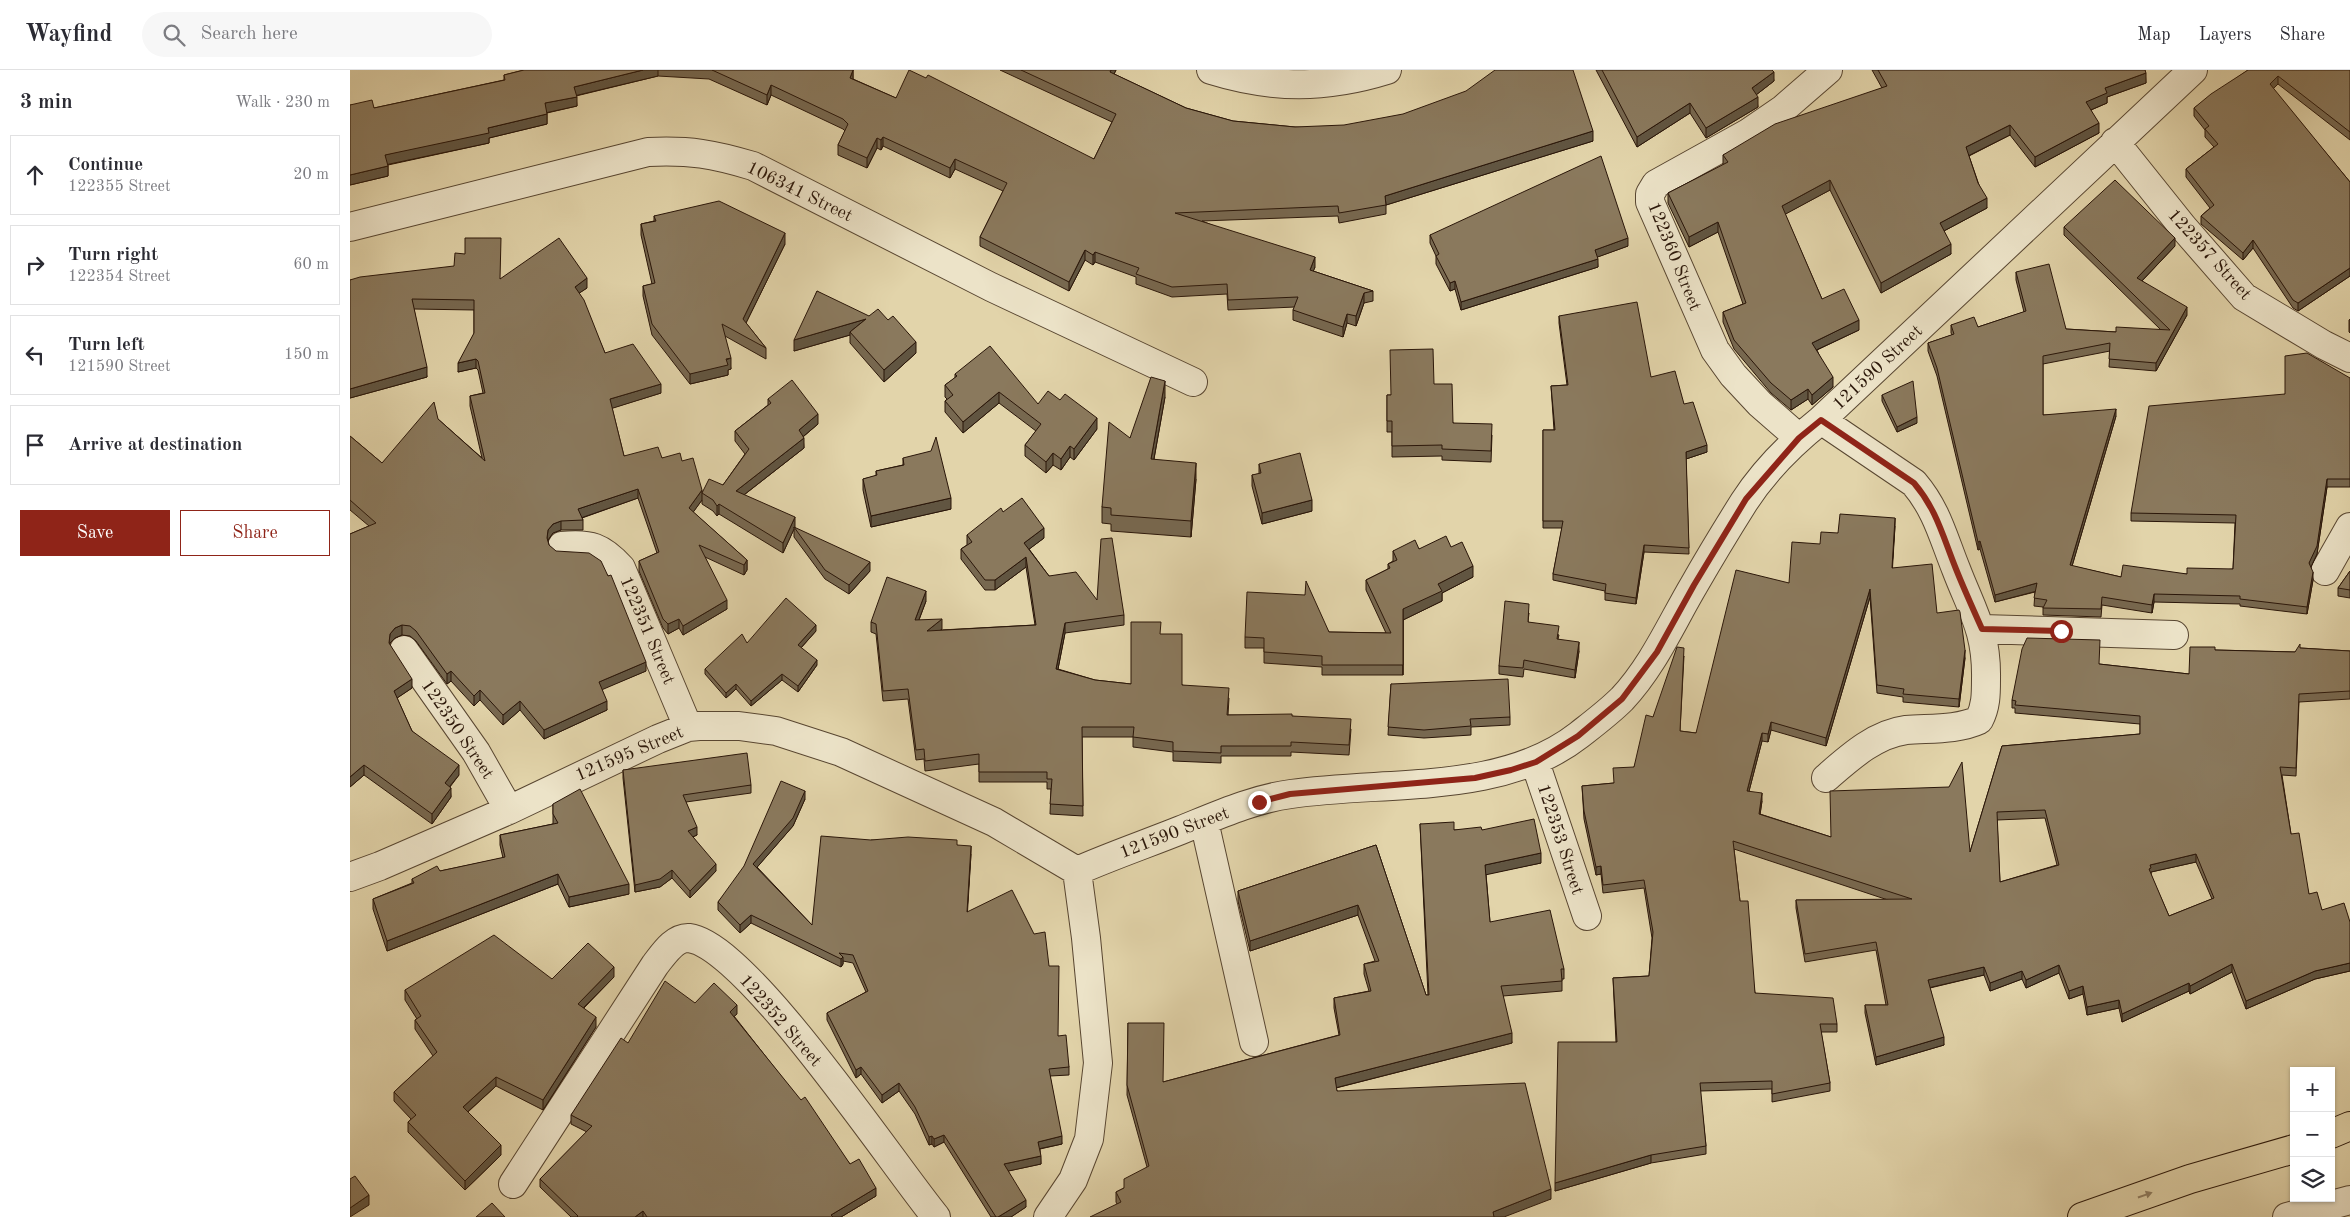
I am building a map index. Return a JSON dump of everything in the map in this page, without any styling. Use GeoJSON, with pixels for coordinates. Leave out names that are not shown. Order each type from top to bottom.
{"type":"FeatureCollection","features":[{"type":"Feature","properties":{"kind":"main road"},"geometry":{"type":"LineString","coordinates":[[2335,1132],[2350,1126]]}},
{"type":"Feature","properties":{"kind":"main road"},"geometry":{"type":"LineString","coordinates":[[2335,1139],[2350,1136]]}},
{"type":"Feature","properties":{"kind":"main road"},"geometry":{"type":"LineString","coordinates":[[2082,1217],[2190,1180],[2290,1150]]}},
{"type":"Feature","properties":{"kind":"street"},"geometry":{"type":"LineString","coordinates":[[1212,70],[1261,83],[1303,86],[1356,80],[1387,70]]}},
{"type":"Feature","properties":{"kind":"street","name":"122360 Street"},"geometry":{"type":"LineString","coordinates":[[1799,438],[1760,404],[1733,375],[1715,350],[1650,202],[1650,194],[1656,184],[1748,132],[1783,109],[1828,70]]}},
{"type":"Feature","properties":{"kind":"street","name":"121590 Street"},"geometry":{"type":"LineString","coordinates":[[1077,871],[1120,852],[1229,811],[1290,794],[1475,778],[1536,762],[1578,736],[1622,699],[1657,652],[1694,585],[1746,499],[1799,438],[1821,420],[2193,70]]}},
{"type":"Feature","properties":{"kind":"street","name":"122357 Street"},"geometry":{"type":"LineString","coordinates":[[2115,142],[2183,227],[2244,297],[2324,345],[2350,358]]}},
{"type":"Feature","properties":{"kind":"street","name":"106341 Street"},"geometry":{"type":"LineString","coordinates":[[350,227],[648,152],[680,150],[716,155],[753,166],[991,287],[1193,382]]}},
{"type":"Feature","properties":{"kind":"street"},"geometry":{"type":"LineString","coordinates":[[1821,420],[1914,483],[1926,497],[1937,515],[1956,570],[1982,629],[1987,657],[1984,710],[1979,720],[1969,725],[1904,731],[1887,735],[1848,758],[1826,778]]}},
{"type":"Feature","properties":{"kind":"street"},"geometry":{"type":"LineString","coordinates":[[2324,571],[2350,527]]}},
{"type":"Feature","properties":{"kind":"street","name":"122351 Street"},"geometry":{"type":"LineString","coordinates":[[562,546],[581,544],[597,548],[610,555],[621,568],[688,727]]}},
{"type":"Feature","properties":{"kind":"street"},"geometry":{"type":"LineString","coordinates":[[1982,629],[2174,635]]}},
{"type":"Feature","properties":{"kind":"street","name":"122350 Street"},"geometry":{"type":"LineString","coordinates":[[404,650],[476,752],[509,810]]}},
{"type":"Feature","properties":{"kind":"street","name":"121595 Street"},"geometry":{"type":"LineString","coordinates":[[350,877],[380,866],[509,810],[620,756],[688,727],[739,726],[776,731],[841,752],[994,822],[1077,871]]}},
{"type":"Feature","properties":{"kind":"street","name":"122353 Street"},"geometry":{"type":"LineString","coordinates":[[1536,762],[1586,916]]}},
{"type":"Feature","properties":{"kind":"street"},"geometry":{"type":"LineString","coordinates":[[1204,821],[1254,1042]]}},
{"type":"Feature","properties":{"kind":"street"},"geometry":{"type":"LineString","coordinates":[[1048,1217],[1073,1180],[1090,1138],[1098,1063],[1086,938],[1077,871]]}},
{"type":"Feature","properties":{"kind":"street","name":"122352 Street"},"geometry":{"type":"LineString","coordinates":[[513,1184],[655,965],[670,947],[678,941],[687,938],[703,942],[735,967],[763,993],[936,1217]]}},
{"type":"Feature","properties":{"kind":"street"},"geometry":{"type":"LineString","coordinates":[[2287,1217],[2350,1200]]}},
{"type":"Feature","properties":{"kind":"building"},"geometry":{"type":"Polygon","coordinates":[[[524,70],[643,70],[574,87],[577,97],[545,103],[547,114],[488,128],[489,133],[385,155],[388,166],[350,175],[350,105],[372,100],[374,108],[505,80],[504,75],[524,70]]]}},
{"type":"Feature","properties":{"kind":"building"},"geometry":{"type":"Polygon","coordinates":[[[712,70],[853,70],[850,78],[896,98],[909,70],[926,78],[928,75],[1094,159],[1116,114],[1021,70],[1111,70],[1110,72],[1186,108],[1233,121],[1295,127],[1344,125],[1403,114],[1466,91],[1495,70],[1573,70],[1593,131],[1385,196],[1386,205],[1339,213],[1338,206],[1175,213],[1315,257],[1310,270],[1373,291],[1364,293],[1356,316],[1347,314],[1343,327],[1293,310],[1298,297],[1228,300],[1227,284],[1172,287],[1136,274],[1139,268],[1095,252],[1093,255],[1085,250],[1069,282],[980,237],[1007,183],[955,159],[950,168],[883,137],[881,140],[877,138],[867,158],[838,145],[848,124],[843,119],[771,85],[767,95],[712,70]]]}},
{"type":"Feature","properties":{"kind":"building"},"geometry":{"type":"Polygon","coordinates":[[[1602,70],[1772,70],[1774,72],[1752,88],[1758,97],[1706,128],[1690,103],[1637,137],[1602,70]]]}},
{"type":"Feature","properties":{"kind":"building"},"geometry":{"type":"Polygon","coordinates":[[[1878,70],[2145,70],[2146,73],[2105,88],[2107,93],[2086,102],[2099,123],[2035,157],[2010,125],[1966,147],[1978,183],[1987,198],[1940,223],[1951,244],[1881,283],[1830,180],[1782,206],[1822,299],[1844,289],[1859,320],[1812,343],[1833,377],[1812,395],[1808,389],[1791,400],[1771,383],[1734,340],[1723,312],[1746,303],[1718,222],[1689,237],[1668,193],[1728,162],[1723,155],[1775,124],[1887,86],[1878,70]]]}},
{"type":"Feature","properties":{"kind":"building"},"geometry":{"type":"Polygon","coordinates":[[[2248,70],[2350,70],[2350,132],[2278,76],[2270,84],[2350,182],[2350,268],[2298,303],[2293,300],[2253,240],[2243,253],[2201,216],[2214,205],[2186,169],[2218,144],[2205,129],[2209,126],[2194,108],[2211,94],[2248,70]]]}},
{"type":"Feature","properties":{"kind":"building"},"geometry":{"type":"Polygon","coordinates":[[[1601,156],[1628,238],[1595,250],[1598,259],[1461,302],[1455,281],[1450,283],[1436,256],[1439,254],[1430,235],[1601,156]]]}},
{"type":"Feature","properties":{"kind":"building"},"geometry":{"type":"Polygon","coordinates":[[[2115,180],[2175,238],[2137,278],[2187,307],[2156,363],[2109,359],[2110,343],[2043,356],[2043,415],[2116,409],[2070,565],[2121,577],[2123,565],[2187,574],[2187,568],[2233,569],[2236,515],[2131,513],[2149,406],[2285,394],[2285,356],[2307,353],[2350,378],[2350,479],[2327,479],[2317,546],[2309,563],[2313,572],[2307,607],[2240,599],[2240,596],[2154,594],[2152,605],[2102,597],[2101,609],[2043,608],[2047,600],[2034,598],[2037,583],[1995,595],[1980,541],[1978,542],[1937,368],[1928,343],[1954,334],[1951,325],[1974,317],[1978,327],[2026,311],[2016,272],[2049,264],[2066,329],[2116,332],[2116,327],[2170,330],[2064,227],[2115,180]]]}},
{"type":"Feature","properties":{"kind":"building"},"geometry":{"type":"Polygon","coordinates":[[[719,201],[785,233],[743,319],[766,348],[722,324],[731,358],[726,359],[728,365],[690,374],[652,324],[643,286],[655,283],[641,224],[656,221],[654,216],[719,201]]]}},
{"type":"Feature","properties":{"kind":"building"},"geometry":{"type":"Polygon","coordinates":[[[465,238],[501,238],[500,279],[559,238],[587,278],[575,287],[584,300],[605,353],[633,344],[661,384],[610,399],[624,456],[658,447],[662,458],[680,453],[682,461],[693,458],[702,490],[689,508],[747,560],[744,565],[699,545],[727,600],[683,626],[679,619],[668,624],[663,619],[639,561],[659,552],[638,489],[578,509],[583,520],[561,521],[553,524],[548,530],[547,538],[549,545],[556,551],[589,553],[601,561],[608,576],[611,575],[646,662],[599,682],[607,701],[544,730],[520,701],[503,715],[480,690],[474,696],[451,671],[447,674],[416,631],[410,626],[402,625],[395,628],[390,634],[389,643],[412,679],[394,691],[412,731],[459,765],[445,783],[451,788],[432,814],[364,765],[350,777],[350,534],[376,523],[350,500],[350,436],[382,463],[434,402],[438,419],[485,461],[470,396],[485,393],[478,361],[476,359],[458,363],[474,333],[474,300],[412,299],[427,367],[350,389],[350,280],[360,277],[454,266],[455,253],[465,254],[465,238]]]}},
{"type":"Feature","properties":{"kind":"building"},"geometry":{"type":"Polygon","coordinates":[[[817,291],[869,316],[878,309],[888,320],[893,316],[916,342],[884,370],[850,332],[866,319],[794,340],[817,291]]]}},
{"type":"Feature","properties":{"kind":"building"},"geometry":{"type":"Polygon","coordinates":[[[1637,302],[1651,377],[1675,371],[1684,404],[1693,402],[1707,445],[1686,452],[1689,548],[1644,545],[1636,598],[1605,593],[1606,584],[1553,574],[1563,521],[1543,521],[1543,430],[1555,430],[1551,386],[1568,385],[1559,316],[1637,302]]]}},
{"type":"Feature","properties":{"kind":"building"},"geometry":{"type":"Polygon","coordinates":[[[990,346],[1038,404],[1048,391],[1060,400],[1065,394],[1097,418],[1074,449],[1070,446],[1061,459],[1053,453],[1046,462],[1025,445],[1041,424],[999,392],[963,422],[945,401],[953,395],[945,385],[957,376],[955,374],[990,346]]]}},
{"type":"Feature","properties":{"kind":"building"},"geometry":{"type":"Polygon","coordinates":[[[1433,349],[1434,384],[1452,384],[1453,423],[1492,424],[1491,451],[1442,449],[1442,445],[1392,446],[1392,421],[1387,421],[1387,395],[1391,395],[1390,350],[1433,349]]]}},
{"type":"Feature","properties":{"kind":"building"},"geometry":{"type":"Polygon","coordinates":[[[1151,377],[1165,381],[1151,459],[1196,463],[1191,521],[1111,515],[1111,508],[1102,507],[1109,422],[1130,438],[1151,377]]]}},
{"type":"Feature","properties":{"kind":"building"},"geometry":{"type":"Polygon","coordinates":[[[792,380],[818,414],[799,430],[804,438],[736,491],[795,517],[783,543],[719,504],[717,506],[713,500],[702,493],[709,479],[723,485],[749,449],[735,431],[771,403],[768,399],[792,380]]]}},
{"type":"Feature","properties":{"kind":"building"},"geometry":{"type":"Polygon","coordinates":[[[1913,381],[1917,417],[1897,427],[1882,395],[1913,381]]]}},
{"type":"Feature","properties":{"kind":"building"},"geometry":{"type":"Polygon","coordinates":[[[936,437],[951,498],[871,516],[863,479],[877,475],[876,471],[904,465],[903,458],[931,451],[936,437]]]}},
{"type":"Feature","properties":{"kind":"building"},"geometry":{"type":"Polygon","coordinates":[[[1300,453],[1312,500],[1262,513],[1252,475],[1261,473],[1259,464],[1300,453]]]}},
{"type":"Feature","properties":{"kind":"building"},"geometry":{"type":"Polygon","coordinates":[[[1022,498],[1044,528],[1024,543],[1049,576],[1076,572],[1097,600],[1101,539],[1112,538],[1124,615],[1065,623],[1056,669],[1095,680],[1131,684],[1131,622],[1161,622],[1160,634],[1182,634],[1182,685],[1229,688],[1227,715],[1292,714],[1292,716],[1351,719],[1349,745],[1291,742],[1291,746],[1221,746],[1221,753],[1173,751],[1173,742],[1133,737],[1134,727],[1082,727],[1083,806],[1050,804],[1052,779],[1047,779],[1047,772],[979,772],[979,754],[925,761],[924,749],[916,750],[908,689],[883,691],[876,624],[871,622],[887,577],[926,591],[915,620],[942,619],[927,631],[1036,625],[1026,557],[995,580],[985,580],[961,549],[972,542],[967,535],[1001,508],[1003,512],[1022,498]]]}},
{"type":"Feature","properties":{"kind":"building"},"geometry":{"type":"Polygon","coordinates":[[[1840,514],[1895,518],[1892,568],[1932,564],[1937,613],[1959,610],[1960,612],[1965,650],[1959,699],[1903,694],[1904,689],[1877,685],[1870,589],[1826,738],[1771,722],[1768,734],[1762,733],[1747,791],[1762,793],[1759,814],[1831,837],[1830,791],[1949,787],[1962,762],[1970,852],[2002,746],[2140,734],[2140,716],[2015,705],[2016,701],[2012,700],[2022,649],[2027,638],[2100,640],[2099,664],[2189,674],[2190,647],[2215,647],[2215,650],[2295,652],[2300,644],[2300,648],[2350,651],[2350,691],[2299,694],[2296,768],[2280,767],[2291,834],[2299,833],[2309,894],[2317,892],[2322,910],[2344,903],[2350,922],[2350,963],[2315,971],[2246,1001],[2232,964],[2190,986],[2189,983],[2122,1014],[2119,1000],[2087,1007],[2083,986],[2069,991],[2059,965],[2026,980],[2022,971],[1990,983],[1984,967],[1928,980],[1944,1037],[1876,1057],[1865,1005],[1888,1005],[1876,942],[1805,954],[1796,900],[1912,899],[1733,841],[1740,901],[1748,901],[1755,993],[1833,998],[1837,1024],[1820,1024],[1830,1083],[1772,1094],[1772,1081],[1700,1083],[1706,1146],[1651,1155],[1555,1183],[1558,1042],[1617,1042],[1613,978],[1649,976],[1653,932],[1644,880],[1603,885],[1601,866],[1596,867],[1584,811],[1582,786],[1614,783],[1613,768],[1634,767],[1646,715],[1653,717],[1677,647],[1684,648],[1680,731],[1696,733],[1736,570],[1789,583],[1792,542],[1820,544],[1821,532],[1838,533],[1840,514]],[[2045,810],[1997,812],[2000,882],[2059,865],[2045,810]],[[2196,854],[2150,865],[2151,868],[2149,869],[2169,916],[2214,898],[2196,854]]]}},
{"type":"Feature","properties":{"kind":"building"},"geometry":{"type":"Polygon","coordinates":[[[794,527],[870,562],[849,585],[825,570],[794,527]]]}},
{"type":"Feature","properties":{"kind":"building"},"geometry":{"type":"Polygon","coordinates":[[[1446,536],[1451,547],[1462,542],[1473,566],[1438,584],[1442,591],[1403,609],[1403,665],[1322,665],[1322,656],[1264,652],[1264,638],[1245,637],[1247,592],[1305,595],[1306,581],[1329,632],[1391,633],[1366,580],[1390,568],[1388,564],[1397,560],[1393,551],[1415,540],[1419,549],[1446,536]]]}},
{"type":"Feature","properties":{"kind":"building"},"geometry":{"type":"Polygon","coordinates":[[[2350,571],[2350,590],[2338,588],[2350,571]]]}},
{"type":"Feature","properties":{"kind":"building"},"geometry":{"type":"Polygon","coordinates":[[[786,598],[816,625],[798,645],[817,660],[798,686],[782,674],[751,701],[736,684],[726,693],[705,669],[742,634],[747,643],[786,598]]]}},
{"type":"Feature","properties":{"kind":"building"},"geometry":{"type":"Polygon","coordinates":[[[1505,601],[1529,604],[1528,622],[1559,626],[1557,639],[1579,642],[1575,670],[1524,660],[1523,668],[1499,666],[1505,601]]]}},
{"type":"Feature","properties":{"kind":"building"},"geometry":{"type":"Polygon","coordinates":[[[1508,679],[1510,717],[1470,719],[1471,726],[1424,730],[1388,727],[1391,684],[1508,679]]]}},
{"type":"Feature","properties":{"kind":"building"},"geometry":{"type":"Polygon","coordinates":[[[747,753],[751,785],[683,795],[697,827],[688,831],[716,864],[690,891],[672,870],[660,879],[635,885],[623,770],[747,753]]]}},
{"type":"Feature","properties":{"kind":"building"},"geometry":{"type":"Polygon","coordinates":[[[781,781],[805,791],[793,818],[753,864],[812,925],[821,836],[871,840],[908,837],[957,840],[957,845],[971,846],[967,912],[1012,890],[1034,934],[1045,932],[1049,966],[1059,966],[1058,1036],[1066,1035],[1069,1067],[1049,1069],[1062,1136],[1038,1142],[1041,1156],[1004,1164],[1026,1200],[998,1217],[996,1217],[944,1135],[934,1139],[932,1136],[929,1137],[915,1107],[899,1083],[882,1095],[861,1067],[856,1070],[827,1013],[868,991],[853,955],[839,953],[843,957],[841,959],[751,915],[740,925],[718,902],[744,866],[781,781]]]}},
{"type":"Feature","properties":{"kind":"building"},"geometry":{"type":"Polygon","coordinates":[[[580,789],[629,884],[569,897],[558,874],[387,941],[373,899],[414,883],[412,879],[437,866],[440,871],[505,857],[500,835],[558,823],[553,814],[553,804],[580,789]]]}},
{"type":"Feature","properties":{"kind":"building"},"geometry":{"type":"Polygon","coordinates":[[[1534,819],[1541,853],[1485,865],[1490,922],[1550,910],[1564,969],[1561,969],[1562,981],[1501,986],[1512,1033],[1335,1078],[1337,1091],[1525,1083],[1551,1189],[1493,1212],[1494,1217],[1090,1217],[1121,1202],[1116,1192],[1124,1188],[1124,1179],[1149,1166],[1127,1085],[1128,1023],[1164,1023],[1163,1082],[1340,1035],[1334,998],[1371,991],[1364,964],[1379,961],[1358,905],[1250,941],[1238,891],[1376,845],[1426,995],[1429,995],[1420,824],[1454,822],[1454,830],[1481,827],[1482,830],[1534,819]]]}},
{"type":"Feature","properties":{"kind":"building"},"geometry":{"type":"Polygon","coordinates":[[[494,935],[552,979],[588,943],[614,967],[578,1004],[596,1017],[543,1100],[496,1077],[463,1107],[501,1145],[465,1181],[408,1122],[416,1115],[394,1092],[437,1052],[415,1020],[421,1016],[405,990],[494,935]]]}},
{"type":"Feature","properties":{"kind":"building"},"geometry":{"type":"Polygon","coordinates":[[[665,981],[695,1003],[714,983],[737,1005],[730,1012],[801,1100],[805,1097],[850,1164],[859,1159],[876,1188],[831,1215],[833,1217],[647,1217],[643,1211],[635,1217],[577,1217],[540,1179],[592,1126],[571,1115],[621,1038],[628,1043],[665,981]]]}},
{"type":"Feature","properties":{"kind":"building"},"geometry":{"type":"Polygon","coordinates":[[[355,1176],[369,1195],[350,1208],[350,1179],[355,1176]]]}},
{"type":"Feature","properties":{"kind":"building"},"geometry":{"type":"Polygon","coordinates":[[[492,1203],[505,1217],[476,1217],[492,1203]]]}},
{"type":"Feature","properties":{"kind":"route"},"geometry":{"type":"LineString","coordinates":[[1259,802],[1290,794],[1475,778],[1536,762],[1578,736],[1622,699],[1657,652],[1694,585],[1746,499],[1799,438],[1821,420],[1914,483],[1926,497],[1937,515],[1956,570],[1982,629],[2061,631]]}}]}
